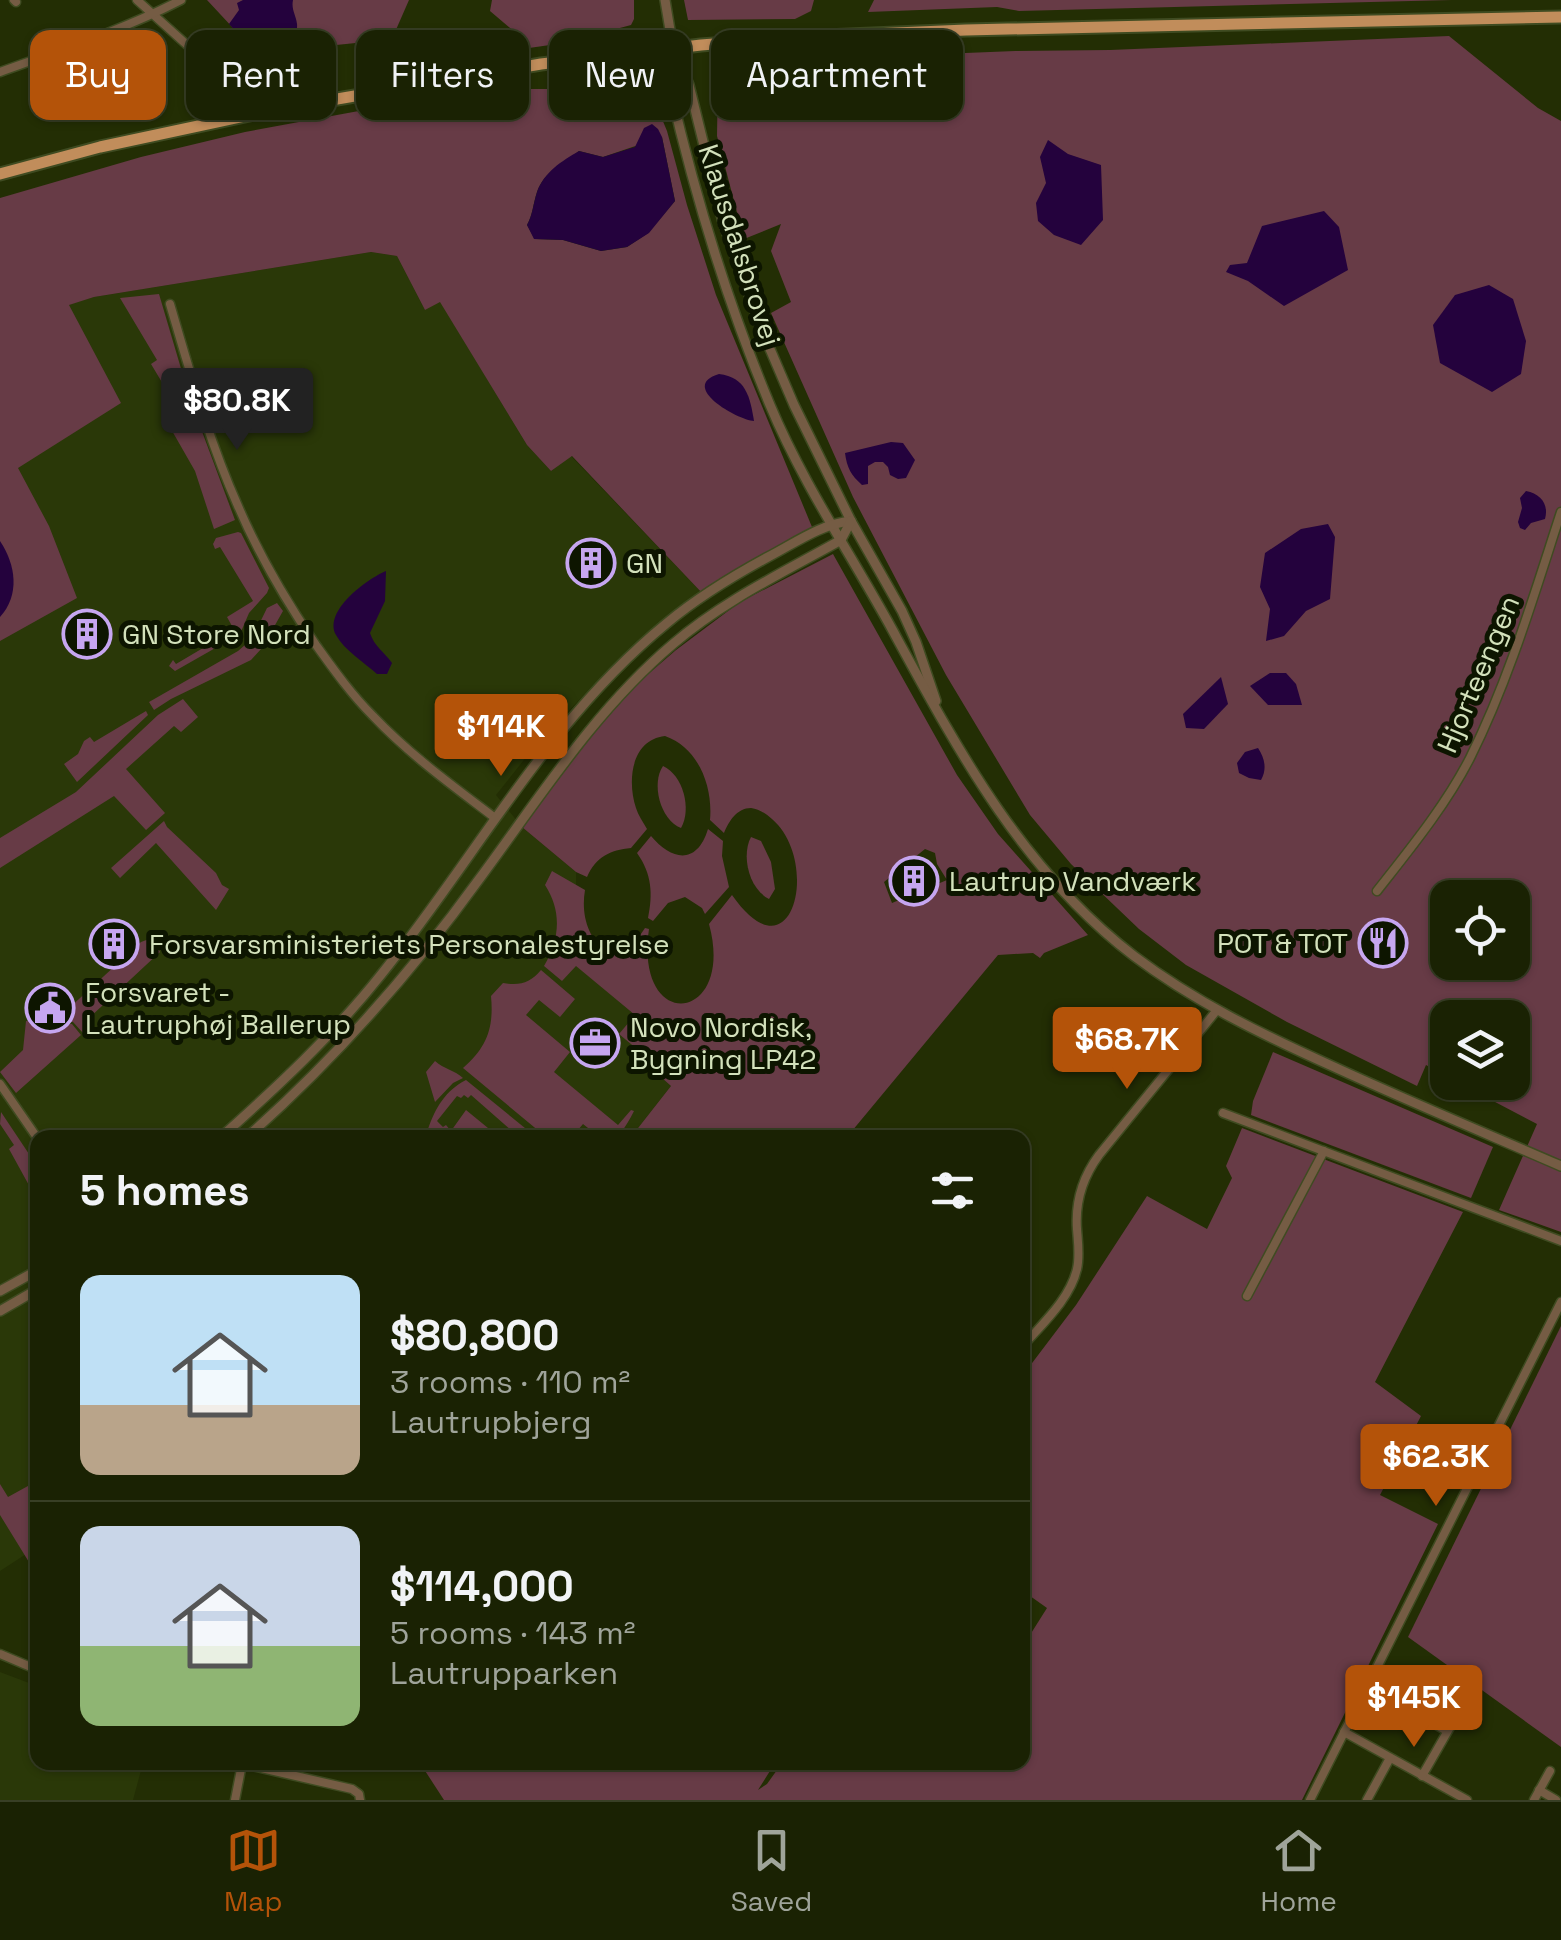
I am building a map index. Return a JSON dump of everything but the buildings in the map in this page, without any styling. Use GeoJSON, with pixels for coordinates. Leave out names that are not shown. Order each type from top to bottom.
{"type":"FeatureCollection","features":[{"type":"Feature","properties":{"kind":"main road"},"geometry":{"type":"LineString","coordinates":[[691,46],[966,30],[1561,16]]}},
{"type":"Feature","properties":{"kind":"main road"},"geometry":{"type":"LineString","coordinates":[[0,174],[100,147],[273,110],[549,65]]}},
{"type":"Feature","properties":{"kind":"street"},"geometry":{"type":"LineString","coordinates":[[137,0],[186,44]]}},
{"type":"Feature","properties":{"kind":"street"},"geometry":{"type":"LineString","coordinates":[[0,72],[153,15],[181,0]]}},
{"type":"Feature","properties":{"kind":"street"},"geometry":{"type":"LineString","coordinates":[[665,0],[669,30]]}},
{"type":"Feature","properties":{"kind":"street","name":"Klausdalsbrovej"},"geometry":{"type":"LineString","coordinates":[[691,94],[723,222],[761,328],[851,521],[909,626],[946,727]]}},
{"type":"Feature","properties":{"kind":"street","name":"Klausdalsbrovej"},"geometry":{"type":"LineString","coordinates":[[678,120],[724,280],[771,406],[831,523],[946,727],[1016,838],[1060,887],[1134,956],[1218,1010],[1363,1081],[1561,1166]]}},
{"type":"Feature","properties":{"kind":"street"},"geometry":{"type":"LineString","coordinates":[[170,304],[223,470],[291,608],[370,714],[401,744],[513,832]]}},
{"type":"Feature","properties":{"kind":"street","name":"Hjorteengen"},"geometry":{"type":"LineString","coordinates":[[1378,891],[1468,761],[1536,593],[1561,512]]}},
{"type":"Feature","properties":{"kind":"street"},"geometry":{"type":"LineString","coordinates":[[229,1130],[295,1069],[381,976],[562,730],[609,677],[668,621],[744,570],[831,523],[851,521]]}},
{"type":"Feature","properties":{"kind":"street"},"geometry":{"type":"LineString","coordinates":[[255,1130],[355,1030],[434,938],[588,732],[636,678],[672,644],[734,600],[842,540],[851,521]]}},
{"type":"Feature","properties":{"kind":"street"},"geometry":{"type":"LineString","coordinates":[[1030,1336],[1072,1282],[1079,1253],[1076,1218],[1083,1180],[1099,1155],[1218,1010]]}},
{"type":"Feature","properties":{"kind":"street"},"geometry":{"type":"LineString","coordinates":[[0,1084],[32,1130]]}},
{"type":"Feature","properties":{"kind":"street"},"geometry":{"type":"LineString","coordinates":[[1224,1113],[1561,1241]]}},
{"type":"Feature","properties":{"kind":"street"},"geometry":{"type":"LineString","coordinates":[[1247,1296],[1324,1151]]}},
{"type":"Feature","properties":{"kind":"street"},"geometry":{"type":"LineString","coordinates":[[0,1292],[30,1275]]}},
{"type":"Feature","properties":{"kind":"street"},"geometry":{"type":"LineString","coordinates":[[0,1311],[30,1294]]}},
{"type":"Feature","properties":{"kind":"street"},"geometry":{"type":"LineString","coordinates":[[1310,1800],[1561,1302]]}},
{"type":"Feature","properties":{"kind":"street"},"geometry":{"type":"LineString","coordinates":[[0,1654],[30,1667]]}},
{"type":"Feature","properties":{"kind":"street"},"geometry":{"type":"LineString","coordinates":[[1408,1709],[1447,1731]]}},
{"type":"Feature","properties":{"kind":"street"},"geometry":{"type":"LineString","coordinates":[[1422,1776],[1457,1715]]}},
{"type":"Feature","properties":{"kind":"street"},"geometry":{"type":"LineString","coordinates":[[1344,1732],[1467,1800]]}},
{"type":"Feature","properties":{"kind":"street"},"geometry":{"type":"LineString","coordinates":[[1367,1800],[1390,1758]]}},
{"type":"Feature","properties":{"kind":"street"},"geometry":{"type":"LineString","coordinates":[[235,1800],[238,1770]]}},
{"type":"Feature","properties":{"kind":"street"},"geometry":{"type":"LineString","coordinates":[[269,1770],[352,1789],[360,1800]]}},
{"type":"Feature","properties":{"kind":"street"},"geometry":{"type":"LineString","coordinates":[[1534,1800],[1550,1771]]}},
{"type":"Feature","properties":{"kind":"street"},"geometry":{"type":"LineString","coordinates":[[1539,1790],[1556,1800]]}},
{"type":"Feature","properties":{"kind":"shaded area"},"geometry":{"type":"Polygon","coordinates":[[[207,0],[409,0],[396,30],[356,30],[356,43],[336,45],[336,30],[235,30],[207,0]]]}},
{"type":"Feature","properties":{"kind":"shaded area"},"geometry":{"type":"Polygon","coordinates":[[[293,0],[296,30],[235,30],[229,24],[239,10],[237,3],[293,0]]]}},
{"type":"Feature","properties":{"kind":"shaded area"},"geometry":{"type":"Polygon","coordinates":[[[492,0],[634,0],[631,25],[612,30],[549,30],[549,45],[529,48],[529,30],[512,30],[490,11],[492,0]]]}},
{"type":"Feature","properties":{"kind":"shaded area"},"geometry":{"type":"Polygon","coordinates":[[[684,0],[814,0],[811,11],[795,19],[688,20],[684,0]]]}},
{"type":"Feature","properties":{"kind":"shaded area"},"geometry":{"type":"Polygon","coordinates":[[[874,0],[1452,0],[868,12],[874,0]]]}},
{"type":"Feature","properties":{"kind":"shaded area"},"geometry":{"type":"Polygon","coordinates":[[[1449,36],[1538,108],[1561,121],[1561,1232],[1499,1210],[1537,1124],[1491,1100],[1530,1100],[1530,1000],[1430,1000],[1430,1067],[1426,1065],[1417,1086],[1287,1022],[1186,965],[1139,929],[1071,864],[1030,815],[946,675],[853,497],[771,313],[791,302],[771,251],[781,224],[744,239],[717,136],[717,120],[963,120],[963,53],[1449,36]]]}},
{"type":"Feature","properties":{"kind":"shaded area"},"geometry":{"type":"Polygon","coordinates":[[[529,89],[549,89],[549,120],[662,120],[716,295],[812,527],[702,593],[572,456],[551,471],[527,445],[440,302],[425,310],[397,256],[371,252],[94,297],[69,305],[121,403],[18,468],[49,526],[77,598],[0,641],[0,198],[141,157],[245,132],[310,120],[336,120],[336,115],[356,112],[356,120],[529,120],[529,89]],[[662,137],[603,157],[579,151],[544,179],[527,225],[535,239],[563,240],[601,251],[627,247],[648,233],[675,201],[662,137]]]}},
{"type":"Feature","properties":{"kind":"shaded area"},"geometry":{"type":"Polygon","coordinates":[[[652,124],[662,137],[675,201],[649,233],[627,247],[601,251],[563,240],[534,239],[527,225],[537,192],[549,173],[579,151],[603,157],[635,147],[644,128],[652,124]]]}},
{"type":"Feature","properties":{"kind":"shaded area"},"geometry":{"type":"Polygon","coordinates":[[[1048,140],[1068,154],[1101,165],[1103,220],[1081,245],[1054,235],[1038,221],[1036,203],[1046,183],[1040,157],[1048,140]]]}},
{"type":"Feature","properties":{"kind":"shaded area"},"geometry":{"type":"Polygon","coordinates":[[[1324,211],[1339,227],[1348,270],[1284,306],[1248,281],[1226,272],[1230,265],[1247,263],[1262,226],[1324,211]]]}},
{"type":"Feature","properties":{"kind":"shaded area"},"geometry":{"type":"Polygon","coordinates":[[[371,252],[397,256],[425,310],[440,301],[527,445],[551,471],[571,456],[702,593],[670,614],[598,680],[531,751],[496,795],[522,827],[576,872],[576,965],[635,1015],[657,1066],[653,1070],[671,1086],[636,1130],[30,1130],[30,1552],[0,1571],[0,325],[94,297],[371,252]]]}},
{"type":"Feature","properties":{"kind":"shaded area"},"geometry":{"type":"Polygon","coordinates":[[[1489,285],[1513,299],[1526,341],[1521,374],[1492,392],[1440,363],[1433,325],[1455,295],[1489,285]]]}},
{"type":"Feature","properties":{"kind":"shaded area"},"geometry":{"type":"Polygon","coordinates":[[[159,294],[190,399],[175,404],[151,364],[157,360],[120,298],[159,294]]]}},
{"type":"Feature","properties":{"kind":"shaded area"},"geometry":{"type":"Polygon","coordinates":[[[719,374],[741,384],[754,421],[725,409],[708,394],[708,379],[719,374]]]}},
{"type":"Feature","properties":{"kind":"shaded area"},"geometry":{"type":"Polygon","coordinates":[[[194,410],[235,520],[214,529],[195,471],[167,422],[194,410]]]}},
{"type":"Feature","properties":{"kind":"shaded area"},"geometry":{"type":"Polygon","coordinates":[[[891,442],[903,443],[915,460],[906,478],[890,475],[883,462],[875,462],[868,466],[868,484],[862,485],[850,471],[845,453],[891,442]]]}},
{"type":"Feature","properties":{"kind":"shaded area"},"geometry":{"type":"Polygon","coordinates":[[[1526,491],[1543,500],[1546,514],[1545,519],[1531,523],[1525,530],[1518,522],[1520,498],[1526,491]]]}},
{"type":"Feature","properties":{"kind":"shaded area"},"geometry":{"type":"Polygon","coordinates":[[[1328,524],[1335,537],[1330,599],[1306,611],[1284,636],[1266,641],[1270,609],[1260,587],[1265,553],[1301,529],[1328,524]]]}},
{"type":"Feature","properties":{"kind":"shaded area"},"geometry":{"type":"Polygon","coordinates":[[[238,532],[269,588],[267,593],[249,613],[240,634],[175,671],[169,666],[173,660],[176,664],[225,635],[224,631],[232,626],[227,617],[253,601],[220,547],[215,549],[213,544],[216,538],[238,532]]]}},
{"type":"Feature","properties":{"kind":"shaded area"},"geometry":{"type":"Polygon","coordinates":[[[0,541],[14,580],[11,599],[0,617],[0,541]]]}},
{"type":"Feature","properties":{"kind":"shaded area"},"geometry":{"type":"Polygon","coordinates":[[[833,554],[957,775],[998,834],[1088,935],[1040,958],[1033,953],[998,955],[853,1130],[636,1130],[671,1086],[653,1070],[656,1065],[619,1034],[635,1015],[576,966],[562,981],[544,966],[557,925],[545,885],[552,871],[585,890],[587,925],[608,952],[625,949],[645,928],[649,929],[648,963],[656,987],[669,1000],[684,1003],[698,997],[709,981],[714,957],[709,924],[732,895],[753,918],[771,926],[784,920],[793,905],[797,884],[795,861],[787,838],[772,819],[751,808],[738,813],[724,833],[710,820],[706,782],[695,759],[665,736],[645,745],[634,763],[633,797],[647,829],[631,848],[599,860],[587,877],[522,827],[595,731],[639,682],[740,602],[833,554]],[[925,849],[884,882],[892,903],[947,880],[935,853],[925,849]]]}},
{"type":"Feature","properties":{"kind":"shaded area"},"geometry":{"type":"Polygon","coordinates":[[[386,571],[385,601],[370,633],[392,663],[387,674],[377,674],[344,646],[334,626],[349,597],[386,571]]]}},
{"type":"Feature","properties":{"kind":"shaded area"},"geometry":{"type":"Polygon","coordinates":[[[277,603],[283,611],[251,660],[154,710],[149,702],[252,639],[267,608],[277,603]]]}},
{"type":"Feature","properties":{"kind":"shaded area"},"geometry":{"type":"Polygon","coordinates":[[[1270,673],[1286,673],[1296,684],[1302,705],[1268,705],[1250,686],[1270,673]]]}},
{"type":"Feature","properties":{"kind":"shaded area"},"geometry":{"type":"Polygon","coordinates":[[[1221,677],[1228,704],[1204,729],[1186,728],[1183,714],[1221,677]]]}},
{"type":"Feature","properties":{"kind":"shaded area"},"geometry":{"type":"Polygon","coordinates":[[[183,699],[198,717],[181,732],[174,726],[126,769],[165,813],[146,830],[114,796],[0,868],[0,838],[76,792],[158,715],[183,699]]]}},
{"type":"Feature","properties":{"kind":"shaded area"},"geometry":{"type":"Polygon","coordinates":[[[146,711],[148,715],[77,782],[64,764],[78,754],[84,741],[90,737],[94,742],[146,711]]]}},
{"type":"Feature","properties":{"kind":"shaded area"},"geometry":{"type":"Polygon","coordinates":[[[1258,748],[1264,764],[1261,780],[1239,773],[1237,763],[1245,752],[1258,748]]]}},
{"type":"Feature","properties":{"kind":"shaded area"},"geometry":{"type":"Polygon","coordinates":[[[663,766],[676,777],[684,793],[686,812],[681,828],[668,817],[660,800],[658,782],[663,766]]]}},
{"type":"Feature","properties":{"kind":"shaded area"},"geometry":{"type":"Polygon","coordinates":[[[164,821],[229,889],[216,910],[156,843],[120,878],[111,868],[164,821]]]}},
{"type":"Feature","properties":{"kind":"shaded area"},"geometry":{"type":"Polygon","coordinates":[[[708,829],[723,841],[729,887],[705,914],[685,897],[668,903],[653,921],[648,918],[650,884],[637,853],[651,836],[667,851],[691,854],[708,829]]]}},
{"type":"Feature","properties":{"kind":"shaded area"},"geometry":{"type":"Polygon","coordinates":[[[751,837],[761,841],[771,862],[775,889],[769,899],[756,888],[749,871],[747,853],[751,837]]]}},
{"type":"Feature","properties":{"kind":"shaded area"},"geometry":{"type":"Polygon","coordinates":[[[149,939],[160,952],[88,1019],[93,1024],[83,1033],[73,1022],[55,1021],[52,1014],[67,1010],[149,939]]]}},
{"type":"Feature","properties":{"kind":"shaded area"},"geometry":{"type":"Polygon","coordinates":[[[541,970],[575,999],[560,1017],[539,1000],[526,1015],[570,1052],[554,1072],[618,1125],[634,1111],[623,1130],[592,1130],[583,1124],[578,1130],[538,1130],[463,1068],[487,1036],[491,996],[503,983],[533,978],[541,970]]]}},
{"type":"Feature","properties":{"kind":"shaded area"},"geometry":{"type":"Polygon","coordinates":[[[26,1021],[72,1024],[81,1035],[16,1093],[0,1072],[23,1050],[26,1021]]]}},
{"type":"Feature","properties":{"kind":"shaded area"},"geometry":{"type":"Polygon","coordinates":[[[1273,1052],[1493,1147],[1471,1198],[1251,1115],[1273,1052]]]}},
{"type":"Feature","properties":{"kind":"shaded area"},"geometry":{"type":"Polygon","coordinates":[[[435,1061],[463,1078],[435,1102],[426,1072],[435,1061]]]}},
{"type":"Feature","properties":{"kind":"shaded area"},"geometry":{"type":"Polygon","coordinates":[[[466,1080],[527,1130],[511,1130],[471,1095],[464,1095],[457,1096],[437,1121],[450,1130],[429,1130],[434,1114],[452,1089],[466,1080]]]}},
{"type":"Feature","properties":{"kind":"shaded area"},"geometry":{"type":"Polygon","coordinates":[[[466,1110],[490,1130],[452,1130],[466,1110]]]}},
{"type":"Feature","properties":{"kind":"shaded area"},"geometry":{"type":"Polygon","coordinates":[[[1,1112],[30,1156],[30,1187],[9,1149],[14,1145],[0,1124],[1,1112]]]}},
{"type":"Feature","properties":{"kind":"shaded area"},"geometry":{"type":"Polygon","coordinates":[[[1242,1128],[1463,1212],[1375,1382],[1421,1416],[1380,1495],[1438,1524],[1302,1800],[444,1800],[425,1770],[771,1770],[758,1790],[777,1770],[1030,1770],[1030,1635],[1047,1608],[1030,1596],[1030,1366],[1076,1305],[1147,1196],[1207,1229],[1232,1178],[1226,1166],[1242,1128]]]}},
{"type":"Feature","properties":{"kind":"shaded area"},"geometry":{"type":"Polygon","coordinates":[[[1561,1326],[1561,1747],[1408,1637],[1561,1326]]]}},
{"type":"Feature","properties":{"kind":"shaded area"},"geometry":{"type":"Polygon","coordinates":[[[0,1484],[8,1497],[30,1485],[30,1564],[0,1515],[0,1484]]]}},
{"type":"Feature","properties":{"kind":"shaded area"},"geometry":{"type":"Polygon","coordinates":[[[0,1672],[30,1683],[30,1770],[141,1770],[133,1800],[0,1800],[0,1672]]]}},
{"type":"Feature","properties":{"kind":"place","name":"GN"},"geometry":{"type":"Point","coordinates":[591,563]}},
{"type":"Feature","properties":{"kind":"place","name":"GN Store Nord"},"geometry":{"type":"Point","coordinates":[87,634]}},
{"type":"Feature","properties":{"kind":"place","name":"Lautrup Vandværk"},"geometry":{"type":"Point","coordinates":[914,881]}},
{"type":"Feature","properties":{"kind":"place","name":"POT & TOT"},"geometry":{"type":"Point","coordinates":[1383,943]}},
{"type":"Feature","properties":{"kind":"place","name":"Forsvarsministeriets Personalestyrelse"},"geometry":{"type":"Point","coordinates":[114,944]}},
{"type":"Feature","properties":{"kind":"place","name":"Forsvaret - Lautruphøj Ballerup"},"geometry":{"type":"Point","coordinates":[50,1008]}},
{"type":"Feature","properties":{"kind":"place","name":"Novo Nordisk, Bygning LP42"},"geometry":{"type":"Point","coordinates":[595,1043]}}]}
